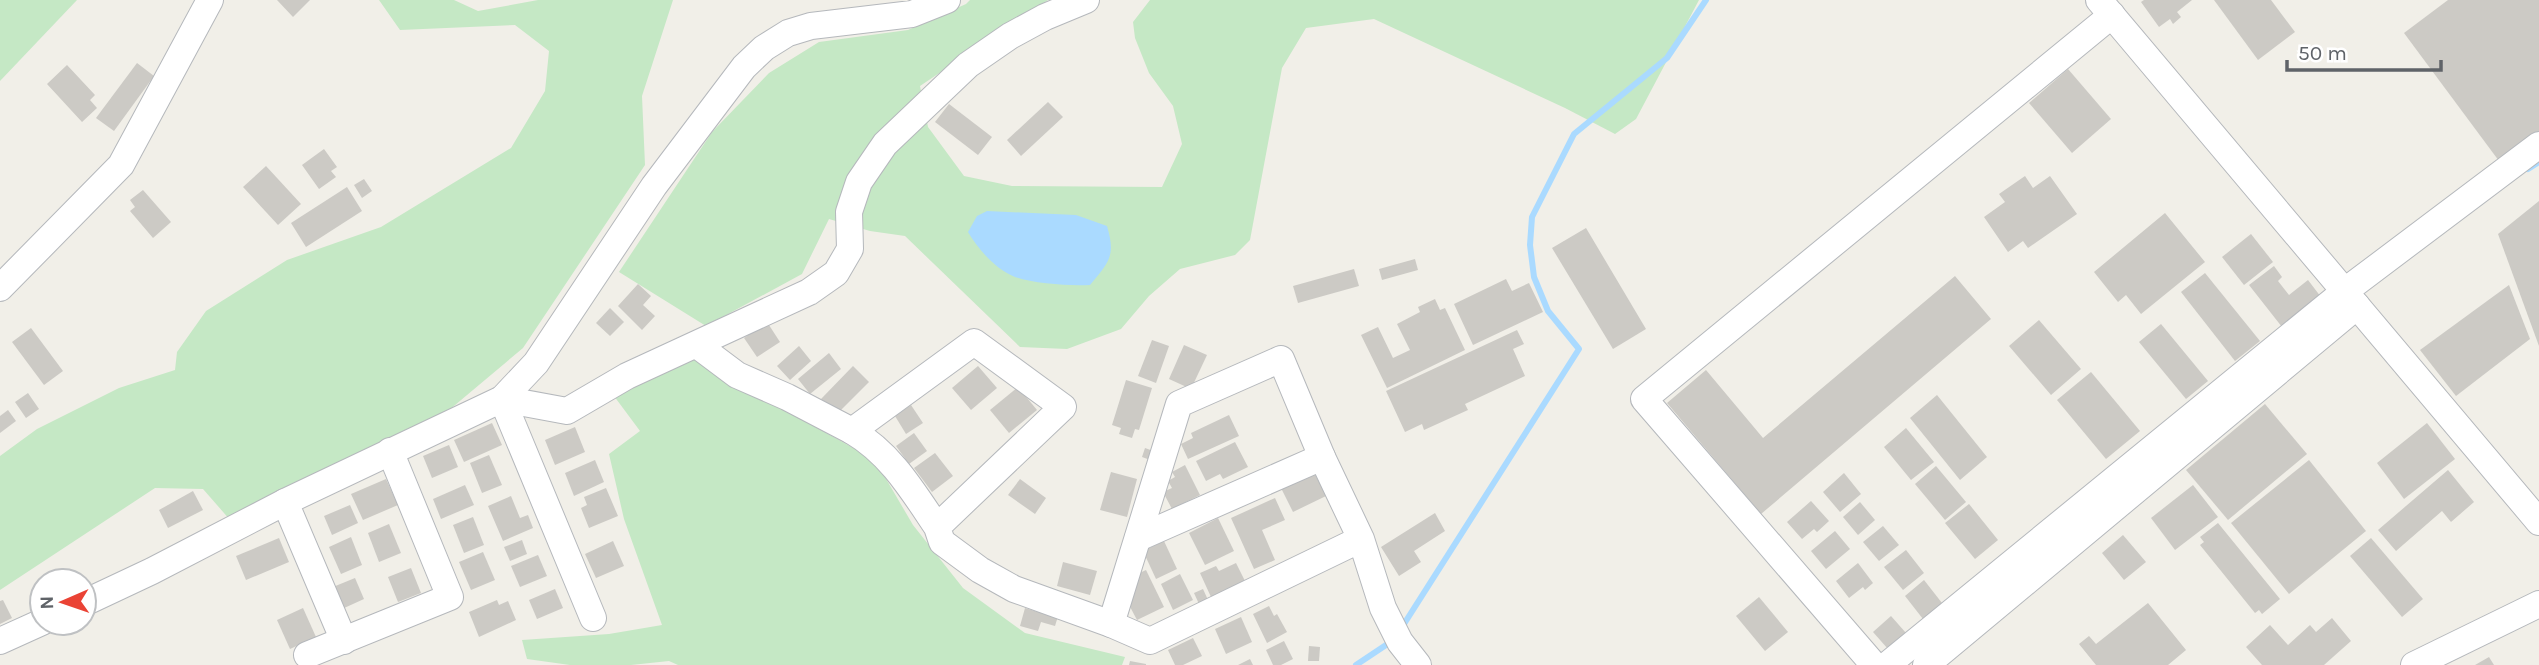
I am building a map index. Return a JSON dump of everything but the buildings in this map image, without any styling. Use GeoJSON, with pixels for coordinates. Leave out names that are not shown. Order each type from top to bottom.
{"type":"FeatureCollection","features":[{"type":"Feature","properties":{"kind":"street"},"geometry":{"type":"LineString","coordinates":[[0,288],[121,165],[209,0]]}},
{"type":"Feature","properties":{"kind":"street"},"geometry":{"type":"LineString","coordinates":[[98,596],[285,502],[502,399],[537,363],[654,186],[744,67],[764,48],[788,33],[811,26],[912,14],[947,0]]}},
{"type":"Feature","properties":{"kind":"street"},"geometry":{"type":"LineString","coordinates":[[502,399],[566,411],[627,376],[809,292],[836,273],[850,249],[849,212],[859,182],[884,144],[968,65],[1045,17],[1086,0]]}},
{"type":"Feature","properties":{"kind":"street"},"geometry":{"type":"LineString","coordinates":[[1874,665],[1644,399],[2106,7],[2539,522]]}},
{"type":"Feature","properties":{"kind":"street"},"geometry":{"type":"LineString","coordinates":[[1887,665],[2351,299],[2539,145]]}},
{"type":"Feature","properties":{"kind":"street"},"geometry":{"type":"LineString","coordinates":[[1926,665],[2351,299]]}},
{"type":"Feature","properties":{"kind":"street"},"geometry":{"type":"LineString","coordinates":[[852,431],[974,342],[1063,407],[937,527]]}},
{"type":"Feature","properties":{"kind":"street"},"geometry":{"type":"LineString","coordinates":[[697,345],[737,375],[788,397],[873,443],[895,466],[937,527],[943,542],[980,570],[1014,589],[1150,641],[1361,539]]}},
{"type":"Feature","properties":{"kind":"street"},"geometry":{"type":"LineString","coordinates":[[1111,624],[1179,404],[1280,359],[1361,539],[1382,608],[1400,642],[1418,665]]}},
{"type":"Feature","properties":{"kind":"street"},"geometry":{"type":"LineString","coordinates":[[502,399],[593,618]]}},
{"type":"Feature","properties":{"kind":"street"},"geometry":{"type":"LineString","coordinates":[[307,656],[450,597],[390,452]]}},
{"type":"Feature","properties":{"kind":"street"},"geometry":{"type":"LineString","coordinates":[[1138,538],[1322,457]]}},
{"type":"Feature","properties":{"kind":"street"},"geometry":{"type":"LineString","coordinates":[[285,502],[344,641]]}},
{"type":"Feature","properties":{"kind":"street"},"geometry":{"type":"LineString","coordinates":[[2414,665],[2539,604]]}},
{"type":"Feature","properties":{"kind":"street"},"geometry":{"type":"LineString","coordinates":[[0,641],[28,628]]}},
{"type":"Feature","properties":{"kind":"green space"},"geometry":{"type":"Polygon","coordinates":[[[0,0],[77,0],[0,81],[0,0]]]}},
{"type":"Feature","properties":{"kind":"green space"},"geometry":{"type":"Polygon","coordinates":[[[379,0],[454,0],[478,11],[538,0],[673,0],[642,96],[645,165],[523,348],[436,421],[231,521],[203,489],[155,488],[35,567],[28,567],[28,572],[0,590],[0,456],[37,429],[119,388],[175,370],[177,352],[206,311],[287,260],[381,227],[511,148],[545,91],[549,51],[515,25],[400,30],[379,0]]]}},
{"type":"Feature","properties":{"kind":"green space"},"geometry":{"type":"Polygon","coordinates":[[[970,0],[1048,0],[920,86],[928,127],[964,176],[1012,186],[1162,187],[1182,144],[1173,106],[1149,73],[1135,38],[1133,22],[1150,0],[1699,0],[1636,119],[1615,134],[1374,19],[1306,28],[1282,68],[1250,240],[1235,255],[1180,269],[1149,296],[1121,329],[1067,349],[1020,347],[905,236],[870,231],[829,219],[802,274],[706,326],[619,272],[712,132],[769,73],[819,42],[908,30],[970,0]]]}},
{"type":"Feature","properties":{"kind":"green space"},"geometry":{"type":"Polygon","coordinates":[[[693,359],[875,460],[913,525],[963,588],[1025,633],[1125,657],[1122,665],[678,665],[669,661],[631,665],[570,665],[527,659],[522,640],[609,634],[662,625],[624,519],[609,454],[640,431],[614,396],[693,359]]]}},
{"type":"Feature","properties":{"kind":"water"},"geometry":{"type":"Polygon","coordinates":[[[987,211],[1076,215],[1107,226],[1111,245],[1109,258],[1090,285],[1052,284],[1015,277],[988,258],[968,232],[977,216],[987,211]]]}},
{"type":"Feature","properties":{"kind":"waterway"},"geometry":{"type":"LineString","coordinates":[[1404,624],[1579,349],[1548,311],[1534,277],[1530,245],[1532,217],[1574,134],[1667,58],[1706,0]]}},
{"type":"Feature","properties":{"kind":"waterway"},"geometry":{"type":"LineString","coordinates":[[2528,169],[2539,162]]}},
{"type":"Feature","properties":{"kind":"waterway"},"geometry":{"type":"LineString","coordinates":[[1356,665],[1386,645]]}}]}
